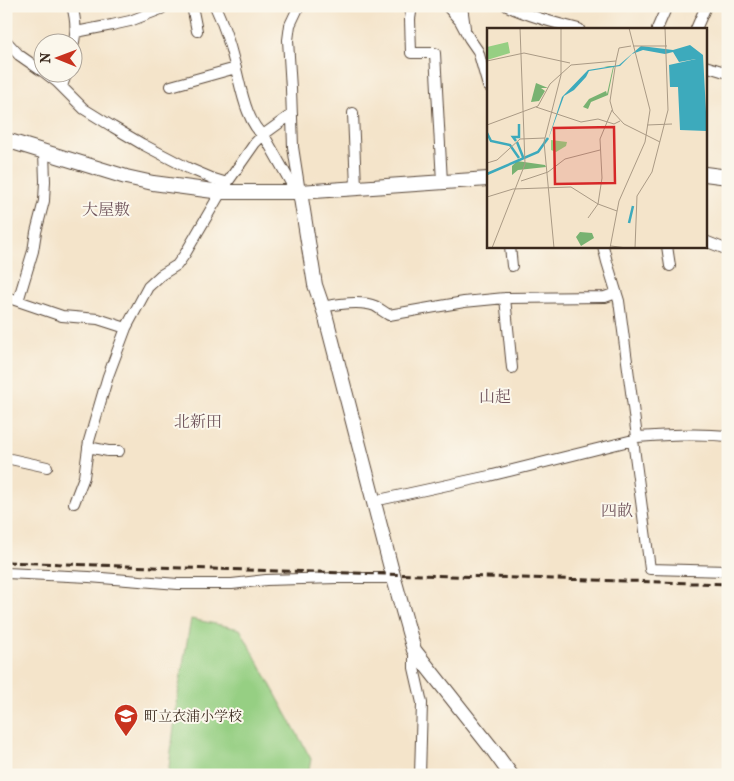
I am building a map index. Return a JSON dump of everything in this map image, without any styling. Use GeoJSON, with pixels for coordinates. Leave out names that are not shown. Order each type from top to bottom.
{"type":"FeatureCollection","features":[{"type":"Feature","properties":{"kind":"street"},"geometry":{"type":"LineString","coordinates":[[72,6],[76,19],[76,32],[130,21],[161,9],[161,6]]}},
{"type":"Feature","properties":{"kind":"street"},"geometry":{"type":"LineString","coordinates":[[192,6],[197,31]]}},
{"type":"Feature","properties":{"kind":"street"},"geometry":{"type":"LineString","coordinates":[[215,6],[228,41],[253,123],[259,133],[265,136],[298,192]]}},
{"type":"Feature","properties":{"kind":"street"},"geometry":{"type":"LineString","coordinates":[[300,6],[290,25],[288,40],[293,147],[298,192],[315,285],[414,650],[414,668],[422,703],[420,775]]}},
{"type":"Feature","properties":{"kind":"street"},"geometry":{"type":"LineString","coordinates":[[412,6],[410,19],[411,53],[435,52],[442,182]]}},
{"type":"Feature","properties":{"kind":"street"},"geometry":{"type":"LineString","coordinates":[[447,6],[460,21],[478,52],[487,83]]}},
{"type":"Feature","properties":{"kind":"street"},"geometry":{"type":"LineString","coordinates":[[462,6],[465,31]]}},
{"type":"Feature","properties":{"kind":"street"},"geometry":{"type":"LineString","coordinates":[[508,6],[530,16],[574,28]]}},
{"type":"Feature","properties":{"kind":"street"},"geometry":{"type":"LineString","coordinates":[[657,28],[668,6]]}},
{"type":"Feature","properties":{"kind":"street"},"geometry":{"type":"LineString","coordinates":[[696,28],[706,6]]}},
{"type":"Feature","properties":{"kind":"street"},"geometry":{"type":"LineString","coordinates":[[6,41],[19,55],[32,64]]}},
{"type":"Feature","properties":{"kind":"street"},"geometry":{"type":"LineString","coordinates":[[706,66],[728,73]]}},
{"type":"Feature","properties":{"kind":"street"},"geometry":{"type":"LineString","coordinates":[[171,86],[236,68]]}},
{"type":"Feature","properties":{"kind":"street"},"geometry":{"type":"LineString","coordinates":[[57,82],[84,109],[113,128],[188,168],[214,179],[225,189]]}},
{"type":"Feature","properties":{"kind":"street"},"geometry":{"type":"LineString","coordinates":[[62,86],[63,82]]}},
{"type":"Feature","properties":{"kind":"street"},"geometry":{"type":"LineString","coordinates":[[353,113],[356,187]]}},
{"type":"Feature","properties":{"kind":"street"},"geometry":{"type":"LineString","coordinates":[[74,503],[84,477],[88,447],[108,376],[126,328],[148,287],[160,275],[177,265],[255,143],[292,114]]}},
{"type":"Feature","properties":{"kind":"street"},"geometry":{"type":"LineString","coordinates":[[353,124],[365,124]]}},
{"type":"Feature","properties":{"kind":"street"},"geometry":{"type":"LineString","coordinates":[[6,140],[126,177],[153,183],[225,189],[298,192],[487,179]]}},
{"type":"Feature","properties":{"kind":"street"},"geometry":{"type":"LineString","coordinates":[[18,301],[33,251],[44,201],[44,152]]}},
{"type":"Feature","properties":{"kind":"street"},"geometry":{"type":"LineString","coordinates":[[706,174],[728,177]]}},
{"type":"Feature","properties":{"kind":"street"},"geometry":{"type":"LineString","coordinates":[[706,241],[728,250]]}},
{"type":"Feature","properties":{"kind":"street"},"geometry":{"type":"LineString","coordinates":[[510,248],[512,266]]}},
{"type":"Feature","properties":{"kind":"street"},"geometry":{"type":"LineString","coordinates":[[605,248],[619,301],[650,569],[728,571]]}},
{"type":"Feature","properties":{"kind":"street"},"geometry":{"type":"LineString","coordinates":[[666,248],[670,266]]}},
{"type":"Feature","properties":{"kind":"street"},"geometry":{"type":"LineString","coordinates":[[322,306],[363,304],[374,306],[389,315],[464,302],[505,298],[605,297],[616,293]]}},
{"type":"Feature","properties":{"kind":"street"},"geometry":{"type":"LineString","coordinates":[[6,297],[62,316],[98,319],[126,328]]}},
{"type":"Feature","properties":{"kind":"street"},"geometry":{"type":"LineString","coordinates":[[505,298],[512,368]]}},
{"type":"Feature","properties":{"kind":"street"},"geometry":{"type":"LineString","coordinates":[[374,501],[490,476],[635,439],[679,434],[728,436]]}},
{"type":"Feature","properties":{"kind":"street"},"geometry":{"type":"LineString","coordinates":[[88,447],[119,451]]}},
{"type":"Feature","properties":{"kind":"street"},"geometry":{"type":"LineString","coordinates":[[6,458],[47,467]]}},
{"type":"Feature","properties":{"kind":"street"},"geometry":{"type":"LineString","coordinates":[[6,574],[89,577],[178,584],[232,584],[266,580],[337,578],[394,578]]}},
{"type":"Feature","properties":{"kind":"street"},"geometry":{"type":"LineString","coordinates":[[414,650],[511,775]]}},
{"type":"Feature","properties":{"kind":"green space"},"geometry":{"type":"Polygon","coordinates":[[[191,619],[240,629],[311,759],[308,775],[168,775],[179,687],[191,619]]]}},
{"type":"Feature","properties":{"kind":"railway"},"geometry":{"type":"LineString","coordinates":[[6,562],[728,584]]}},
{"type":"Feature","properties":{"kind":"place","name":"町立衣浦小学校"},"geometry":{"type":"Point","coordinates":[126,737]}},
{"type":"Feature","properties":{"kind":"district","name":"大屋敷"},"geometry":{"type":"Point","coordinates":[106,209]}},
{"type":"Feature","properties":{"kind":"district","name":"山起"},"geometry":{"type":"Point","coordinates":[495,396]}},
{"type":"Feature","properties":{"kind":"district","name":"北新田"},"geometry":{"type":"Point","coordinates":[198,421]}},
{"type":"Feature","properties":{"kind":"district","name":"四畝"},"geometry":{"type":"Point","coordinates":[617,510]}}]}
